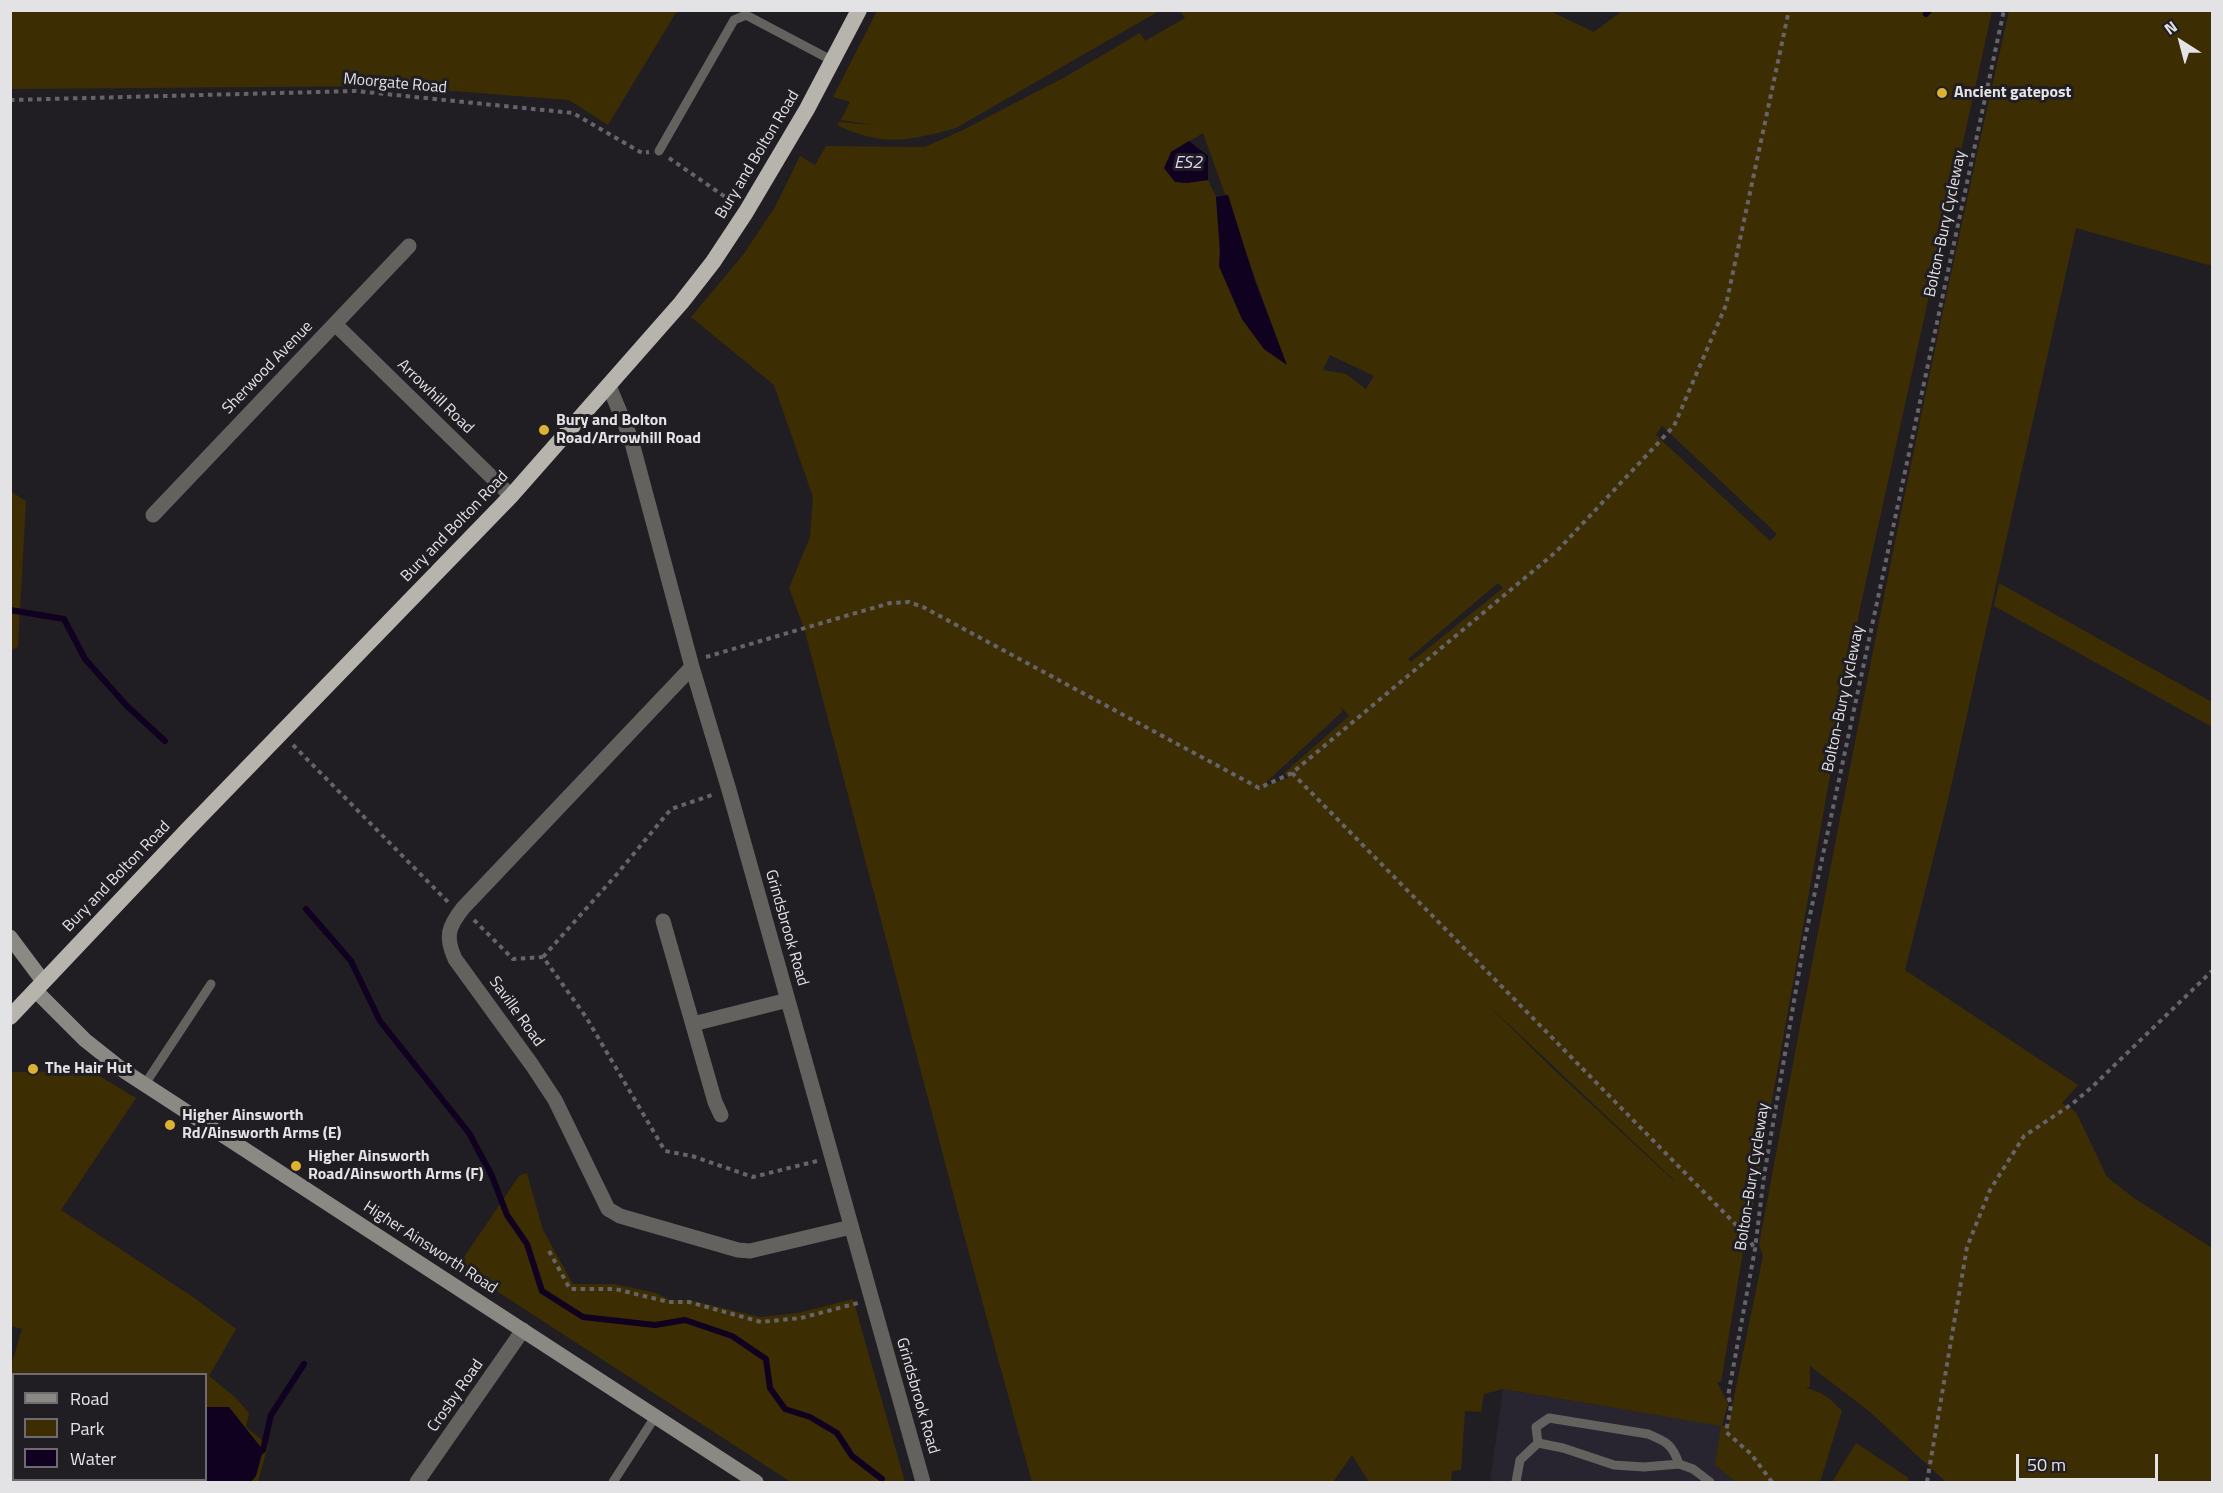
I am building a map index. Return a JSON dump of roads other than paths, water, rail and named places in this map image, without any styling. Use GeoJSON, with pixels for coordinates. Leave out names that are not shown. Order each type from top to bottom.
{"type":"FeatureCollection","features":[{"type":"Feature","properties":{"kind":"highway","name":"Bury and Bolton Road"},"geometry":{"type":"LineString","coordinates":[[10,1017],[511,496],[681,303],[713,262],[746,212],[807,109],[859,10]]}},
{"type":"Feature","properties":{"kind":"main road","name":"Higher Ainsworth Road"},"geometry":{"type":"LineString","coordinates":[[10,938],[39,986],[86,1040],[145,1084],[756,1482]]}},
{"type":"Feature","properties":{"kind":"street","name":"Sherwood Avenue"},"geometry":{"type":"LineString","coordinates":[[153,515],[409,246]]}},
{"type":"Feature","properties":{"kind":"street","name":"Arrowhill Road"},"geometry":{"type":"LineString","coordinates":[[335,324],[511,496]]}},
{"type":"Feature","properties":{"kind":"street","name":"Grindsbrook Road"},"geometry":{"type":"LineString","coordinates":[[609,386],[630,439],[923,1482]]}},
{"type":"Feature","properties":{"kind":"street","name":"Saville Road"},"geometry":{"type":"LineString","coordinates":[[692,664],[461,910],[449,933],[449,946],[555,1100],[608,1209],[620,1216],[738,1250],[750,1251],[851,1227]]}},
{"type":"Feature","properties":{"kind":"street"},"geometry":{"type":"LineString","coordinates":[[663,921],[715,1102],[721,1115]]}},
{"type":"Feature","properties":{"kind":"street"},"geometry":{"type":"LineString","coordinates":[[693,1024],[788,1000]]}},
{"type":"Feature","properties":{"kind":"street","name":"Crosby Road"},"geometry":{"type":"LineString","coordinates":[[417,1482],[524,1330]]}},
{"type":"Feature","properties":{"kind":"lane"},"geometry":{"type":"LineString","coordinates":[[659,151],[734,20],[746,15],[833,61]]}},
{"type":"Feature","properties":{"kind":"lane"},"geometry":{"type":"LineString","coordinates":[[145,1084],[211,984]]}},
{"type":"Feature","properties":{"kind":"lane"},"geometry":{"type":"LineString","coordinates":[[613,1482],[656,1417]]}},
{"type":"Feature","properties":{"kind":"lane"},"geometry":{"type":"LineString","coordinates":[[1538,1443],[1536,1427],[1549,1418],[1648,1434],[1663,1440],[1673,1448],[1679,1464]]}},
{"type":"Feature","properties":{"kind":"lane"},"geometry":{"type":"LineString","coordinates":[[1538,1443],[1563,1448],[1614,1465],[1644,1467],[1679,1464],[1693,1469],[1710,1482]]}},
{"type":"Feature","properties":{"kind":"lane"},"geometry":{"type":"LineString","coordinates":[[1516,1482],[1520,1460],[1538,1443]]}},
{"type":"Feature","properties":{"kind":"water","name":"ES2"},"geometry":{"type":"Polygon","coordinates":[[[1189,141],[1208,156],[1208,180],[1175,182],[1164,168],[1171,152],[1189,141]]]}},
{"type":"Feature","properties":{"kind":"water"},"geometry":{"type":"Polygon","coordinates":[[[1228,195],[1255,281],[1287,365],[1264,349],[1242,319],[1219,266],[1216,197],[1228,195]]]}},
{"type":"Feature","properties":{"kind":"water"},"geometry":{"type":"Polygon","coordinates":[[[207,1407],[229,1407],[263,1450],[256,1476],[251,1482],[147,1482],[207,1481],[207,1407]]]}},
{"type":"Feature","properties":{"kind":"waterway"},"geometry":{"type":"LineString","coordinates":[[1926,14],[1930,10]]}},
{"type":"Feature","properties":{"kind":"waterway"},"geometry":{"type":"LineString","coordinates":[[10,610],[64,619],[85,659],[127,706],[165,741]]}},
{"type":"Feature","properties":{"kind":"waterway"},"geometry":{"type":"LineString","coordinates":[[306,909],[351,961],[380,1021],[469,1133],[492,1176],[507,1215],[527,1244],[542,1291],[583,1317],[655,1325],[685,1320],[732,1336],[766,1359],[770,1388],[785,1409],[810,1417],[837,1433],[852,1456],[882,1479]]}},
{"type":"Feature","properties":{"kind":"waterway"},"geometry":{"type":"LineString","coordinates":[[256,1455],[263,1450],[271,1415],[304,1364]]}},
{"type":"Feature","properties":{"kind":"place","name":"Ancient gatepost"},"geometry":{"type":"Point","coordinates":[1942,93]}},
{"type":"Feature","properties":{"kind":"place","name":"Bury and Bolton Road/Arrowhill Road"},"geometry":{"type":"Point","coordinates":[544,430]}},
{"type":"Feature","properties":{"kind":"place","name":"The Hair Hut"},"geometry":{"type":"Point","coordinates":[33,1069]}},
{"type":"Feature","properties":{"kind":"place","name":"Higher Ainsworth Rd/Ainsworth Arms (E)"},"geometry":{"type":"Point","coordinates":[170,1125]}},
{"type":"Feature","properties":{"kind":"place","name":"Higher Ainsworth Road/Ainsworth Arms (F)"},"geometry":{"type":"Point","coordinates":[296,1166]}}]}
